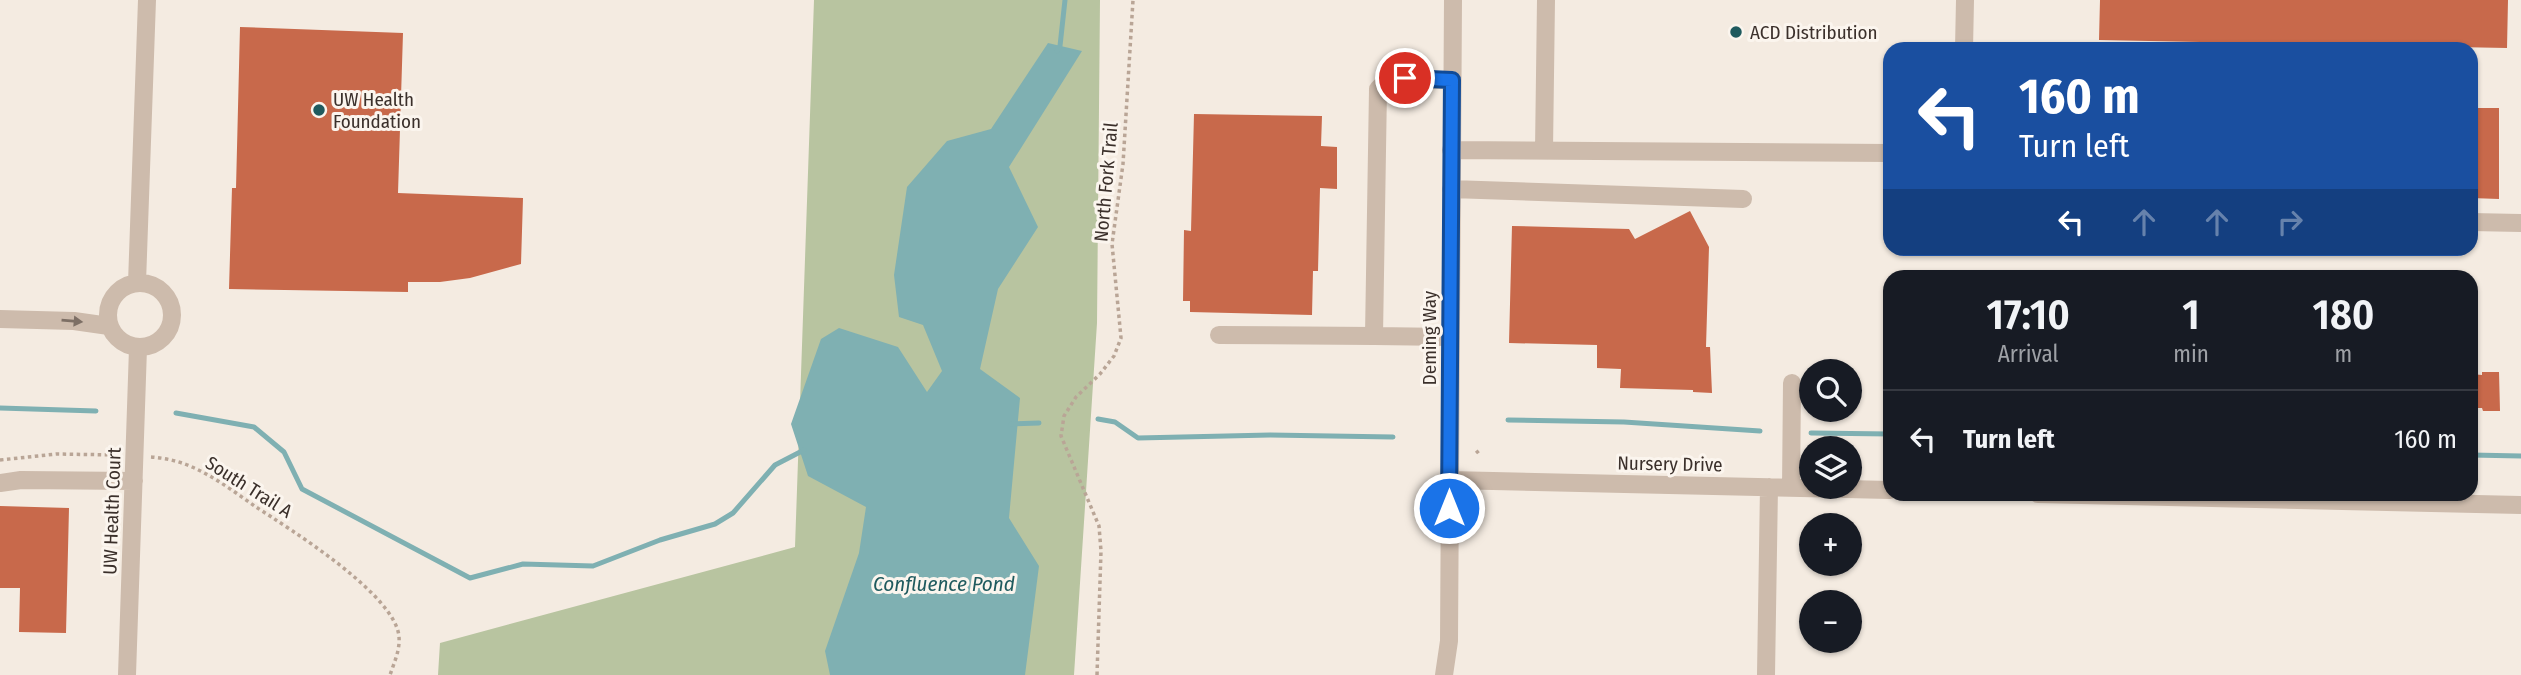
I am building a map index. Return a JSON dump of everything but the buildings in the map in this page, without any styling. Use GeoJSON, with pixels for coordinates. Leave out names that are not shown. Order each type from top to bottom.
{"type":"FeatureCollection","features":[{"type":"Feature","properties":{"kind":"street"},"geometry":{"type":"LineString","coordinates":[[137,283],[147,0]]}},
{"type":"Feature","properties":{"kind":"street","name":"Deming Way"},"geometry":{"type":"LineString","coordinates":[[1444,675],[1449,641],[1453,0]]}},
{"type":"Feature","properties":{"kind":"street"},"geometry":{"type":"LineString","coordinates":[[1544,150],[1546,0]]}},
{"type":"Feature","properties":{"kind":"street"},"geometry":{"type":"LineString","coordinates":[[1964,42],[1965,0]]}},
{"type":"Feature","properties":{"kind":"street"},"geometry":{"type":"LineString","coordinates":[[1374,336],[1378,89],[1388,79],[1452,80]]}},
{"type":"Feature","properties":{"kind":"street"},"geometry":{"type":"LineString","coordinates":[[1451,150],[1883,153]]}},
{"type":"Feature","properties":{"kind":"street"},"geometry":{"type":"LineString","coordinates":[[1451,189],[1743,200]]}},
{"type":"Feature","properties":{"kind":"street"},"geometry":{"type":"LineString","coordinates":[[2478,222],[2521,223]]}},
{"type":"Feature","properties":{"kind":"street"},"geometry":{"type":"LineString","coordinates":[[137,283],[154,286],[161,291],[172,314],[171,325],[159,342],[149,347],[138,348],[120,341],[108,326],[110,301],[122,288],[137,283]]}},
{"type":"Feature","properties":{"kind":"street"},"geometry":{"type":"LineString","coordinates":[[0,319],[74,321],[108,326]]}},
{"type":"Feature","properties":{"kind":"street"},"geometry":{"type":"LineString","coordinates":[[1220,335],[1450,337]]}},
{"type":"Feature","properties":{"kind":"street","name":"UW Health Court"},"geometry":{"type":"LineString","coordinates":[[127,675],[138,348]]}},
{"type":"Feature","properties":{"kind":"street"},"geometry":{"type":"LineString","coordinates":[[1791,488],[1792,383]]}},
{"type":"Feature","properties":{"kind":"street"},"geometry":{"type":"LineString","coordinates":[[0,483],[21,480],[134,481]]}},
{"type":"Feature","properties":{"kind":"street","name":"Nursery Drive"},"geometry":{"type":"LineString","coordinates":[[1449,480],[1883,490]]}},
{"type":"Feature","properties":{"kind":"street"},"geometry":{"type":"LineString","coordinates":[[1766,675],[1769,487]]}},
{"type":"Feature","properties":{"kind":"street"},"geometry":{"type":"LineString","coordinates":[[2345,501],[2521,505]]}},
{"type":"Feature","properties":{"kind":"path","name":"North Fork Trail"},"geometry":{"type":"LineString","coordinates":[[1097,675],[1101,551],[1099,526],[1061,436],[1064,416],[1076,397],[1114,356],[1121,338],[1112,244],[1123,164],[1133,0]]}},
{"type":"Feature","properties":{"kind":"path"},"geometry":{"type":"LineString","coordinates":[[1476,453],[1481,449]]}},
{"type":"Feature","properties":{"kind":"path","name":"South Trail A"},"geometry":{"type":"LineString","coordinates":[[0,460],[56,454],[135,456],[170,459],[213,478],[322,551],[376,599],[397,628],[398,651],[390,675]]}},
{"type":"Feature","properties":{"kind":"path"},"geometry":{"type":"LineString","coordinates":[[1476,508],[1480,512]]}},
{"type":"Feature","properties":{"kind":"green space"},"geometry":{"type":"Polygon","coordinates":[[[814,0],[1100,0],[1097,323],[1074,675],[438,675],[440,643],[795,547],[814,0]]]}},
{"type":"Feature","properties":{"kind":"water","name":"Confluence Pond"},"geometry":{"type":"Polygon","coordinates":[[[1048,43],[1082,51],[1009,167],[1038,227],[998,289],[980,369],[1020,398],[1009,518],[1039,566],[1025,675],[830,675],[825,651],[859,553],[866,507],[808,476],[791,424],[821,339],[839,328],[898,347],[927,392],[942,371],[923,325],[899,317],[894,275],[907,187],[947,141],[991,129],[1048,43]]]}},
{"type":"Feature","properties":{"kind":"waterway"},"geometry":{"type":"LineString","coordinates":[[1057,51],[1060,46],[1065,0]]}},
{"type":"Feature","properties":{"kind":"waterway"},"geometry":{"type":"LineString","coordinates":[[0,408],[96,411]]}},
{"type":"Feature","properties":{"kind":"waterway"},"geometry":{"type":"LineString","coordinates":[[176,413],[254,427],[284,452],[302,489],[470,578],[523,564],[593,566],[660,540],[715,524],[733,513],[775,465],[804,450]]}},
{"type":"Feature","properties":{"kind":"waterway"},"geometry":{"type":"LineString","coordinates":[[1098,419],[1115,422],[1138,438],[1270,435],[1393,437]]}},
{"type":"Feature","properties":{"kind":"waterway"},"geometry":{"type":"LineString","coordinates":[[1508,420],[1624,422],[1760,431]]}},
{"type":"Feature","properties":{"kind":"waterway"},"geometry":{"type":"LineString","coordinates":[[1011,424],[1039,423]]}},
{"type":"Feature","properties":{"kind":"waterway"},"geometry":{"type":"LineString","coordinates":[[1811,433],[1883,434]]}},
{"type":"Feature","properties":{"kind":"waterway"},"geometry":{"type":"LineString","coordinates":[[2478,455],[2521,456]]}},
{"type":"Feature","properties":{"kind":"place","name":"ACD Distribution"},"geometry":{"type":"Point","coordinates":[1736,32]}},
{"type":"Feature","properties":{"kind":"place","name":"UW Health Foundation"},"geometry":{"type":"Point","coordinates":[319,110]}},
{"type":"Feature","properties":{"kind":"route"},"geometry":{"type":"LineString","coordinates":[[1405,78],[1452,80],[1449,508]]}}]}
